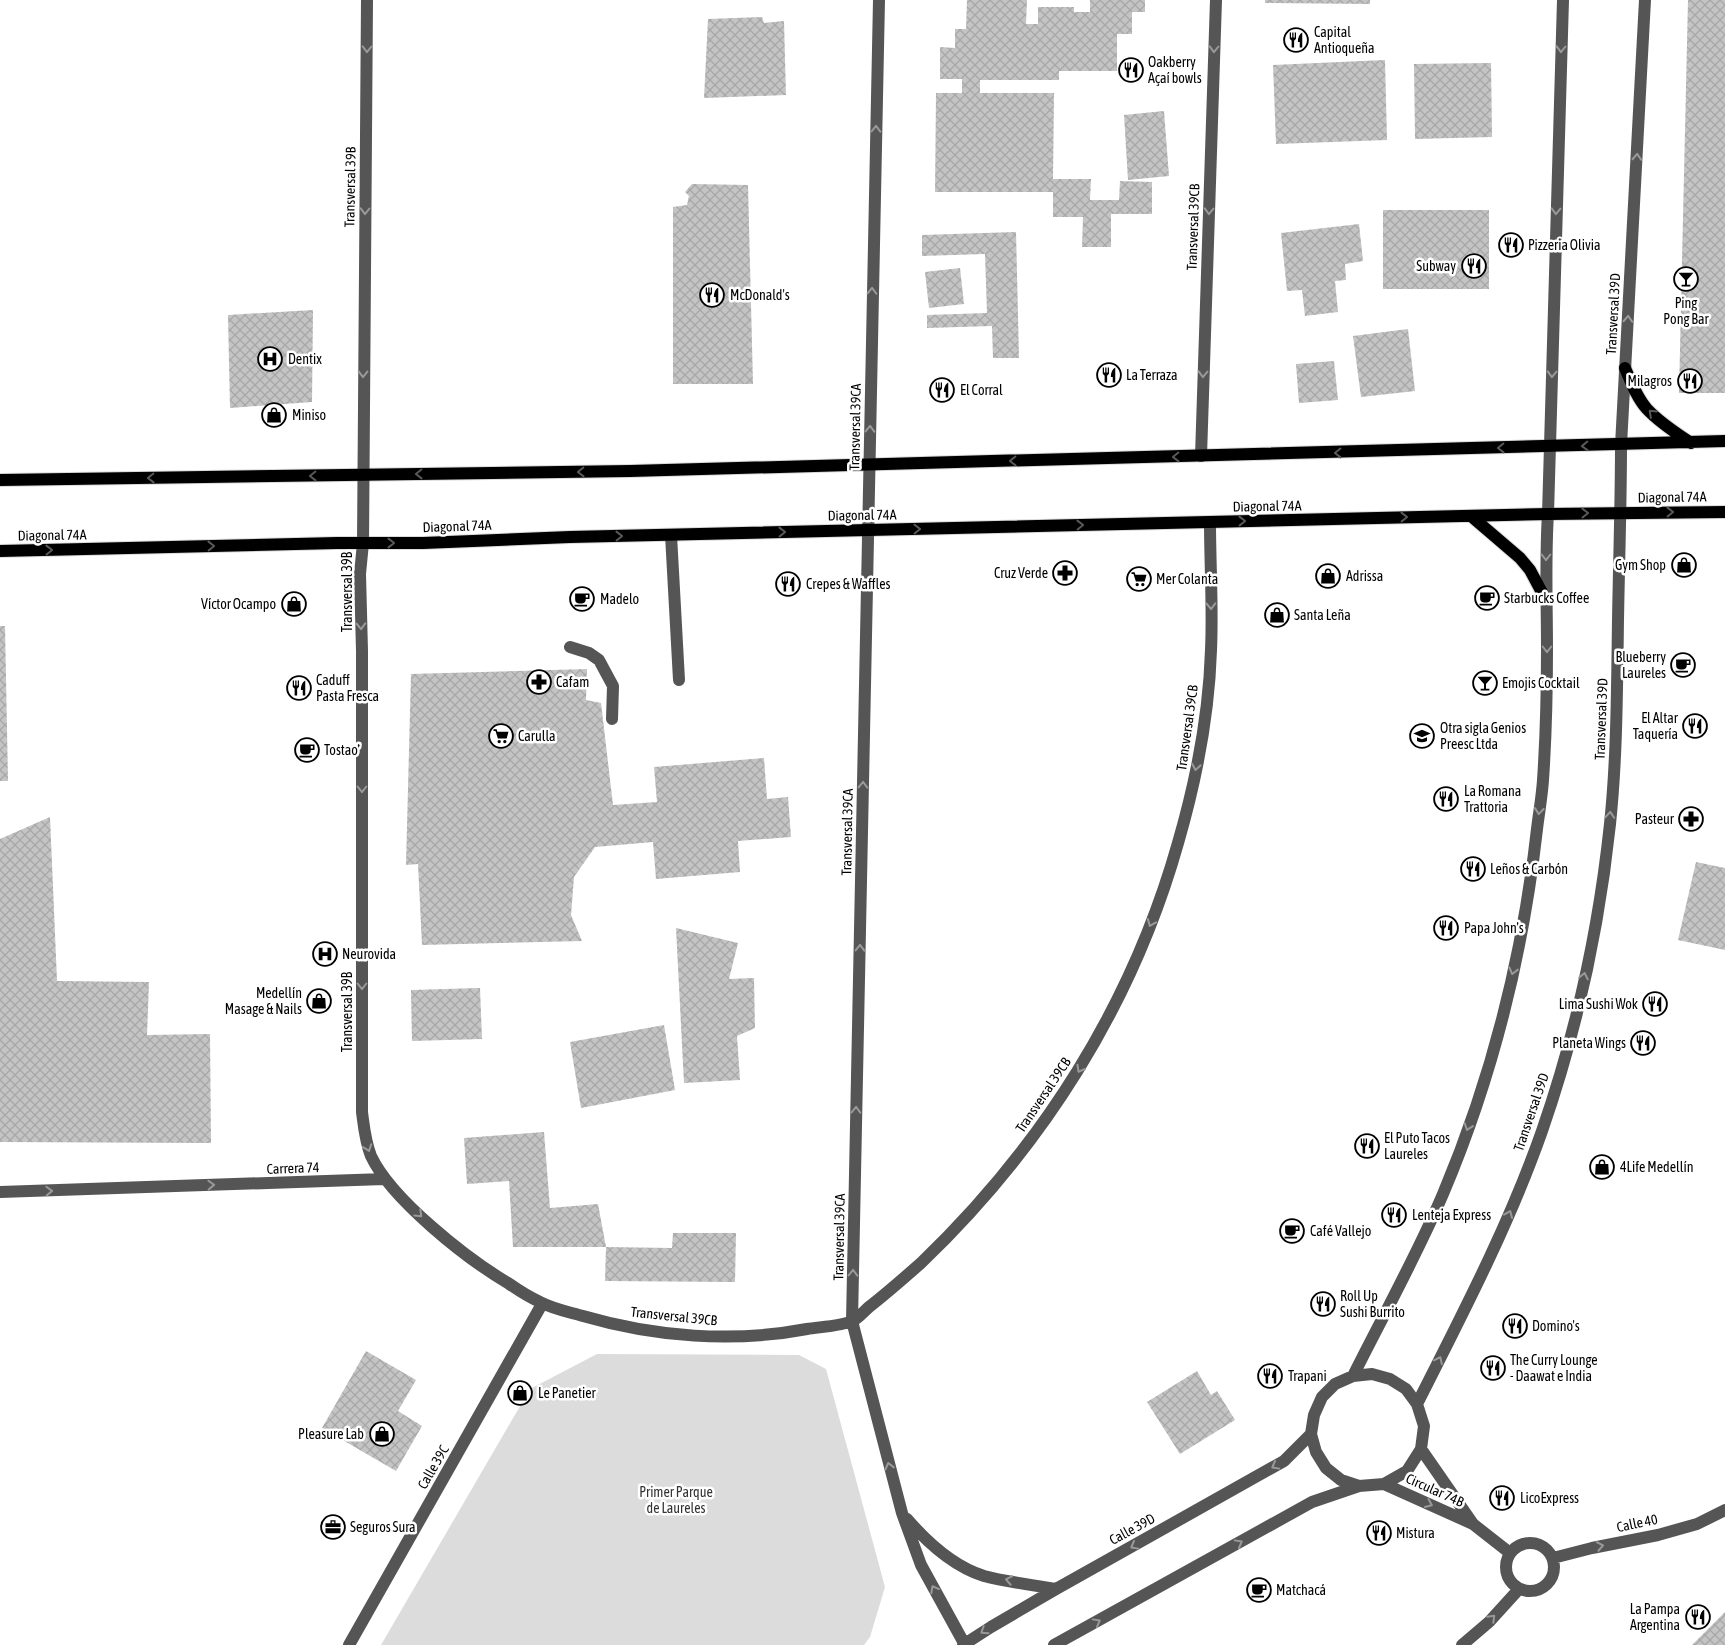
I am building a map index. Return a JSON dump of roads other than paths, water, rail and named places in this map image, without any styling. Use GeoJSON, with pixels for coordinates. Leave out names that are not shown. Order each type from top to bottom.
{"type":"FeatureCollection","features":[{"type":"Feature","properties":{"kind":"main road"},"geometry":{"type":"LineString","coordinates":[[1625,368],[1638,396],[1647,409],[1670,429],[1691,443]]}},
{"type":"Feature","properties":{"kind":"main road"},"geometry":{"type":"LineString","coordinates":[[0,480],[630,471],[1725,441]]}},
{"type":"Feature","properties":{"kind":"main road","name":"Diagonal 74A"},"geometry":{"type":"LineString","coordinates":[[0,551],[362,542],[423,543],[671,535],[1548,514],[1725,512]]}},
{"type":"Feature","properties":{"kind":"main road"},"geometry":{"type":"LineString","coordinates":[[1470,516],[1520,558],[1530,570],[1546,600]]}},
{"type":"Feature","properties":{"kind":"street","name":"Transversal 39B"},"geometry":{"type":"LineString","coordinates":[[367,0],[362,542],[360,574],[362,651],[362,1112],[366,1141],[372,1159],[384,1179]]}},
{"type":"Feature","properties":{"kind":"street","name":"Transversal 39CA"},"geometry":{"type":"LineString","coordinates":[[879,0],[852,1321],[902,1513],[921,1565],[964,1645]]}},
{"type":"Feature","properties":{"kind":"street","name":"Transversal 39CB"},"geometry":{"type":"LineString","coordinates":[[1201,456],[1216,0]]}},
{"type":"Feature","properties":{"kind":"street"},"geometry":{"type":"LineString","coordinates":[[1353,1376],[1425,1236],[1467,1131],[1500,1026],[1518,953],[1531,885],[1543,781],[1547,651],[1546,550],[1562,0]]}},
{"type":"Feature","properties":{"kind":"street","name":"Transversal 39D"},"geometry":{"type":"LineString","coordinates":[[1418,1404],[1500,1236],[1542,1131],[1579,1002],[1594,931],[1610,823],[1615,753],[1621,445],[1645,0]]}},
{"type":"Feature","properties":{"kind":"street","name":"Transversal 39CB"},"geometry":{"type":"LineString","coordinates":[[542,1304],[618,1326],[696,1337],[775,1336],[852,1321],[903,1280],[950,1235],[1006,1172],[1035,1135],[1072,1081],[1105,1024],[1134,966],[1159,905],[1178,843],[1194,780],[1206,715],[1212,650],[1210,522]]}},
{"type":"Feature","properties":{"kind":"street"},"geometry":{"type":"LineString","coordinates":[[671,535],[679,680]]}},
{"type":"Feature","properties":{"kind":"street"},"geometry":{"type":"LineString","coordinates":[[570,647],[588,653],[599,660],[613,686],[612,719]]}},
{"type":"Feature","properties":{"kind":"street"},"geometry":{"type":"LineString","coordinates":[[384,1179],[419,1215],[458,1248],[498,1278],[542,1304]]}},
{"type":"Feature","properties":{"kind":"street","name":"Carrera 74"},"geometry":{"type":"LineString","coordinates":[[0,1192],[384,1179]]}},
{"type":"Feature","properties":{"kind":"street","name":"Calle 39C"},"geometry":{"type":"LineString","coordinates":[[349,1645],[542,1304]]}},
{"type":"Feature","properties":{"kind":"street"},"geometry":{"type":"LineString","coordinates":[[1054,1645],[1312,1502],[1359,1486],[1384,1484],[1407,1471],[1421,1449],[1424,1426],[1418,1404],[1406,1389],[1390,1378],[1372,1374],[1353,1376],[1336,1384],[1322,1397],[1314,1415],[1311,1434],[1316,1452],[1326,1468],[1341,1480],[1359,1486]]}},
{"type":"Feature","properties":{"kind":"street","name":"Calle 39D"},"geometry":{"type":"LineString","coordinates":[[964,1645],[1056,1589],[1284,1461],[1311,1434]]}},
{"type":"Feature","properties":{"kind":"street","name":"Circular 74B"},"geometry":{"type":"LineString","coordinates":[[1421,1449],[1473,1524]]}},
{"type":"Feature","properties":{"kind":"street","name":"Circular 74B"},"geometry":{"type":"LineString","coordinates":[[1384,1484],[1473,1524],[1510,1553]]}},
{"type":"Feature","properties":{"kind":"street","name":"Calle 40"},"geometry":{"type":"LineString","coordinates":[[1553,1558],[1658,1535],[1697,1524],[1725,1510]]}},
{"type":"Feature","properties":{"kind":"street"},"geometry":{"type":"LineString","coordinates":[[902,1513],[925,1539],[952,1560],[983,1576],[1056,1589]]}},
{"type":"Feature","properties":{"kind":"street"},"geometry":{"type":"LineString","coordinates":[[1532,1543],[1543,1547],[1553,1558],[1554,1570],[1552,1578],[1546,1586],[1532,1592],[1514,1586],[1507,1576],[1506,1562],[1510,1553],[1518,1546],[1532,1543]]}},
{"type":"Feature","properties":{"kind":"street"},"geometry":{"type":"LineString","coordinates":[[1462,1645],[1489,1622],[1519,1589]]}},
{"type":"Feature","properties":{"kind":"place","name":"Capital Antioqueña"},"geometry":{"type":"Point","coordinates":[1296,40]}},
{"type":"Feature","properties":{"kind":"place","name":"Oakberry Açaí bowls"},"geometry":{"type":"Point","coordinates":[1131,70]}},
{"type":"Feature","properties":{"kind":"place","name":"Pizzeria Olivia"},"geometry":{"type":"Point","coordinates":[1511,245]}},
{"type":"Feature","properties":{"kind":"place","name":"Subway"},"geometry":{"type":"Point","coordinates":[1474,266]}},
{"type":"Feature","properties":{"kind":"place","name":"Ping Pong Bar"},"geometry":{"type":"Point","coordinates":[1686,279]}},
{"type":"Feature","properties":{"kind":"place","name":"McDonald's"},"geometry":{"type":"Point","coordinates":[712,295]}},
{"type":"Feature","properties":{"kind":"place","name":"Dentix"},"geometry":{"type":"Point","coordinates":[270,359]}},
{"type":"Feature","properties":{"kind":"place","name":"La Terraza"},"geometry":{"type":"Point","coordinates":[1109,375]}},
{"type":"Feature","properties":{"kind":"place","name":"Milagros"},"geometry":{"type":"Point","coordinates":[1690,381]}},
{"type":"Feature","properties":{"kind":"place","name":"El Corral"},"geometry":{"type":"Point","coordinates":[942,390]}},
{"type":"Feature","properties":{"kind":"place","name":"Miniso"},"geometry":{"type":"Point","coordinates":[274,415]}},
{"type":"Feature","properties":{"kind":"place","name":"Gym Shop"},"geometry":{"type":"Point","coordinates":[1684,565]}},
{"type":"Feature","properties":{"kind":"place","name":"Cruz Verde"},"geometry":{"type":"Point","coordinates":[1065,573]}},
{"type":"Feature","properties":{"kind":"place","name":"Adrissa"},"geometry":{"type":"Point","coordinates":[1328,576]}},
{"type":"Feature","properties":{"kind":"place","name":"Mer Colanta"},"geometry":{"type":"Point","coordinates":[1139,579]}},
{"type":"Feature","properties":{"kind":"place","name":"Crepes & Waffles"},"geometry":{"type":"Point","coordinates":[788,584]}},
{"type":"Feature","properties":{"kind":"place","name":"Starbucks Coffee"},"geometry":{"type":"Point","coordinates":[1487,598]}},
{"type":"Feature","properties":{"kind":"place","name":"Madelo"},"geometry":{"type":"Point","coordinates":[582,599]}},
{"type":"Feature","properties":{"kind":"place","name":"Víctor Ocampo"},"geometry":{"type":"Point","coordinates":[294,604]}},
{"type":"Feature","properties":{"kind":"place","name":"Santa Leña"},"geometry":{"type":"Point","coordinates":[1277,615]}},
{"type":"Feature","properties":{"kind":"place","name":"Blueberry Laureles"},"geometry":{"type":"Point","coordinates":[1683,665]}},
{"type":"Feature","properties":{"kind":"place","name":"Cafam"},"geometry":{"type":"Point","coordinates":[539,682]}},
{"type":"Feature","properties":{"kind":"place","name":"Emojis Cocktail"},"geometry":{"type":"Point","coordinates":[1485,683]}},
{"type":"Feature","properties":{"kind":"place","name":"Caduff Pasta Fresca"},"geometry":{"type":"Point","coordinates":[299,688]}},
{"type":"Feature","properties":{"kind":"place","name":"El Altar Taquería"},"geometry":{"type":"Point","coordinates":[1695,726]}},
{"type":"Feature","properties":{"kind":"place","name":"Carulla"},"geometry":{"type":"Point","coordinates":[501,736]}},
{"type":"Feature","properties":{"kind":"place","name":"Otra sigla Genios Preesc Ltda"},"geometry":{"type":"Point","coordinates":[1422,736]}},
{"type":"Feature","properties":{"kind":"place","name":"Tostao'"},"geometry":{"type":"Point","coordinates":[307,750]}},
{"type":"Feature","properties":{"kind":"place","name":"La Romana Trattoria"},"geometry":{"type":"Point","coordinates":[1446,799]}},
{"type":"Feature","properties":{"kind":"place","name":"Pasteur"},"geometry":{"type":"Point","coordinates":[1691,819]}},
{"type":"Feature","properties":{"kind":"place","name":"Leños & Carbón"},"geometry":{"type":"Point","coordinates":[1473,869]}},
{"type":"Feature","properties":{"kind":"place","name":"Papa John's"},"geometry":{"type":"Point","coordinates":[1446,928]}},
{"type":"Feature","properties":{"kind":"place","name":"Neurovida"},"geometry":{"type":"Point","coordinates":[325,954]}},
{"type":"Feature","properties":{"kind":"place","name":"Medellín Masage & Nails"},"geometry":{"type":"Point","coordinates":[319,1001]}},
{"type":"Feature","properties":{"kind":"place","name":"Lima Sushi Wok"},"geometry":{"type":"Point","coordinates":[1655,1004]}},
{"type":"Feature","properties":{"kind":"place","name":"Planeta Wings"},"geometry":{"type":"Point","coordinates":[1643,1043]}},
{"type":"Feature","properties":{"kind":"place","name":"El Puto Tacos Laureles"},"geometry":{"type":"Point","coordinates":[1367,1146]}},
{"type":"Feature","properties":{"kind":"place","name":"4Life Medellín"},"geometry":{"type":"Point","coordinates":[1602,1167]}},
{"type":"Feature","properties":{"kind":"place","name":"Lenteja Express"},"geometry":{"type":"Point","coordinates":[1394,1215]}},
{"type":"Feature","properties":{"kind":"place","name":"Café Vallejo"},"geometry":{"type":"Point","coordinates":[1292,1231]}},
{"type":"Feature","properties":{"kind":"place","name":"Roll Up Sushi Burrito"},"geometry":{"type":"Point","coordinates":[1323,1304]}},
{"type":"Feature","properties":{"kind":"place","name":"Domino's"},"geometry":{"type":"Point","coordinates":[1515,1326]}},
{"type":"Feature","properties":{"kind":"place","name":"The Curry Lounge - Daawat e India"},"geometry":{"type":"Point","coordinates":[1493,1368]}},
{"type":"Feature","properties":{"kind":"place","name":"Trapani"},"geometry":{"type":"Point","coordinates":[1270,1376]}},
{"type":"Feature","properties":{"kind":"place","name":"Le Panetier"},"geometry":{"type":"Point","coordinates":[520,1393]}},
{"type":"Feature","properties":{"kind":"place","name":"Pleasure Lab"},"geometry":{"type":"Point","coordinates":[382,1434]}},
{"type":"Feature","properties":{"kind":"place","name":"LicoExpress"},"geometry":{"type":"Point","coordinates":[1502,1498]}},
{"type":"Feature","properties":{"kind":"place","name":"Seguros Sura"},"geometry":{"type":"Point","coordinates":[333,1527]}},
{"type":"Feature","properties":{"kind":"place","name":"Mistura"},"geometry":{"type":"Point","coordinates":[1379,1533]}},
{"type":"Feature","properties":{"kind":"place","name":"Matchacá"},"geometry":{"type":"Point","coordinates":[1259,1590]}},
{"type":"Feature","properties":{"kind":"place","name":"La Pampa Argentina"},"geometry":{"type":"Point","coordinates":[1698,1617]}},
{"type":"Feature","properties":{"kind":"park label","name":"Primer Parque de Laureles"},"geometry":{"type":"Point","coordinates":[676,1500]}}]}
